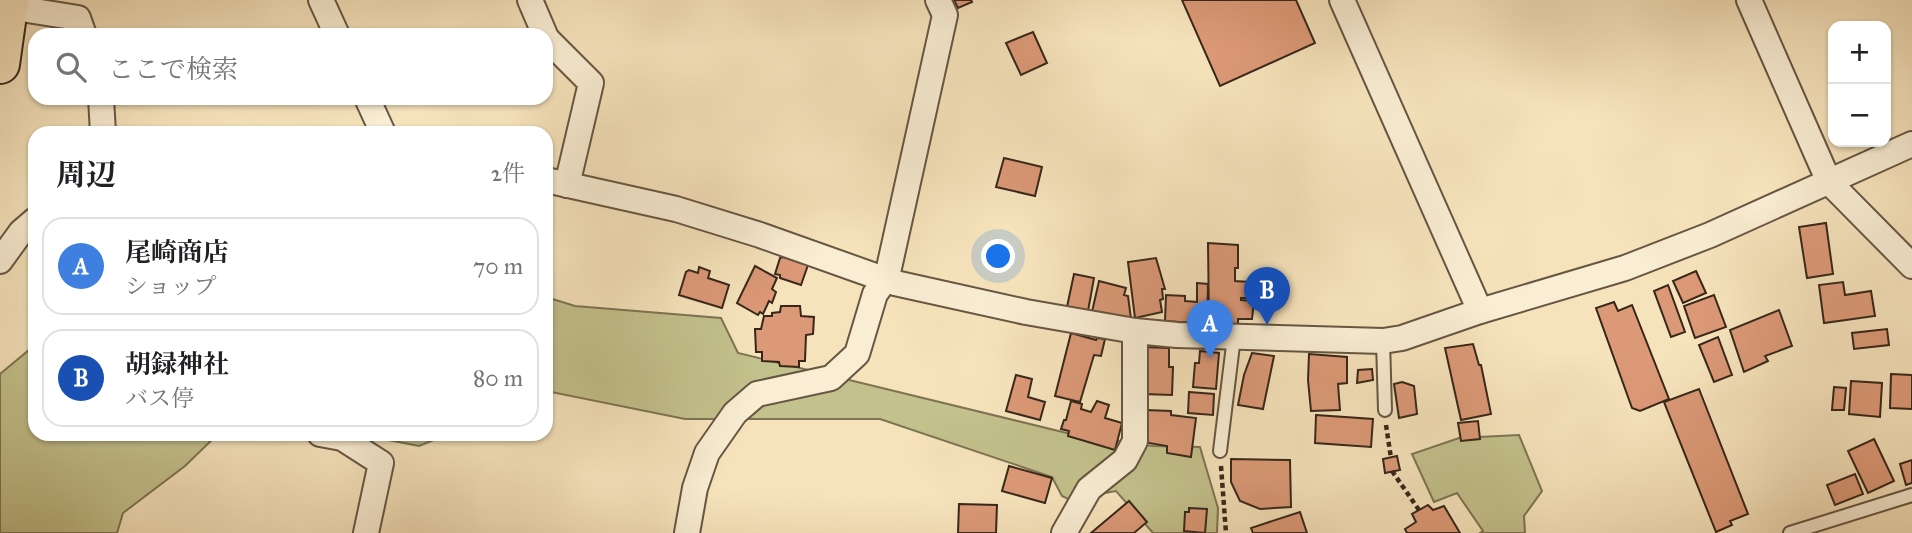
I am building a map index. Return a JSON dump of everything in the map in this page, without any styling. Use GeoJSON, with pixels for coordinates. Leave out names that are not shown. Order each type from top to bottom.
{"type":"FeatureCollection","features":[{"type":"Feature","properties":{"kind":"highway"},"geometry":{"type":"LineString","coordinates":[[0,64],[8,4]]}},
{"type":"Feature","properties":{"kind":"street"},"geometry":{"type":"LineString","coordinates":[[321,0],[334,28]]}},
{"type":"Feature","properties":{"kind":"street"},"geometry":{"type":"LineString","coordinates":[[530,0],[542,28]]}},
{"type":"Feature","properties":{"kind":"street"},"geometry":{"type":"LineString","coordinates":[[687,533],[695,488],[707,453],[735,413],[757,394],[831,378],[857,354],[875,294],[885,280],[945,15],[938,0]]}},
{"type":"Feature","properties":{"kind":"street"},"geometry":{"type":"LineString","coordinates":[[1342,0],[1480,311]]}},
{"type":"Feature","properties":{"kind":"street"},"geometry":{"type":"LineString","coordinates":[[1749,0],[1829,183],[1912,266]]}},
{"type":"Feature","properties":{"kind":"street"},"geometry":{"type":"LineString","coordinates":[[8,4],[21,9],[78,18],[82,28]]}},
{"type":"Feature","properties":{"kind":"street"},"geometry":{"type":"LineString","coordinates":[[553,44],[591,83],[557,182],[688,213],[760,234],[885,280],[1026,312],[1135,331],[1383,341],[1402,338],[1480,311],[1625,268],[1710,235],[1912,144]]}},
{"type":"Feature","properties":{"kind":"street"},"geometry":{"type":"LineString","coordinates":[[101,105],[103,126]]}},
{"type":"Feature","properties":{"kind":"street"},"geometry":{"type":"LineString","coordinates":[[370,105],[380,126]]}},
{"type":"Feature","properties":{"kind":"street"},"geometry":{"type":"LineString","coordinates":[[0,261],[28,226]]}},
{"type":"Feature","properties":{"kind":"street"},"geometry":{"type":"LineString","coordinates":[[1064,533],[1088,489],[1125,460],[1135,441],[1135,331]]}},
{"type":"Feature","properties":{"kind":"street"},"geometry":{"type":"LineString","coordinates":[[347,441],[381,463],[366,533]]}},
{"type":"Feature","properties":{"kind":"lane"},"geometry":{"type":"LineString","coordinates":[[1220,451],[1234,337]]}},
{"type":"Feature","properties":{"kind":"lane"},"geometry":{"type":"LineString","coordinates":[[1383,341],[1385,410]]}},
{"type":"Feature","properties":{"kind":"lane"},"geometry":{"type":"LineString","coordinates":[[1790,533],[1912,495]]}},
{"type":"Feature","properties":{"kind":"path"},"geometry":{"type":"LineString","coordinates":[[1385,410],[1391,458]]}},
{"type":"Feature","properties":{"kind":"path"},"geometry":{"type":"LineString","coordinates":[[1220,451],[1226,533]]}},
{"type":"Feature","properties":{"kind":"path"},"geometry":{"type":"LineString","coordinates":[[1392,471],[1419,510]]}},
{"type":"Feature","properties":{"kind":"shaded area"},"geometry":{"type":"Polygon","coordinates":[[[553,299],[575,306],[721,318],[738,353],[1075,435],[1153,446],[1200,447],[1218,508],[1217,533],[1153,533],[1116,491],[1074,502],[1062,496],[1052,477],[880,419],[685,419],[553,392],[553,299]]]}},
{"type":"Feature","properties":{"kind":"shaded area"},"geometry":{"type":"Polygon","coordinates":[[[28,351],[28,441],[211,441],[185,466],[123,513],[117,533],[0,533],[0,374],[28,351]]]}},
{"type":"Feature","properties":{"kind":"shaded area"},"geometry":{"type":"Polygon","coordinates":[[[1519,435],[1542,491],[1524,516],[1525,533],[1480,533],[1483,531],[1457,493],[1434,502],[1412,454],[1459,438],[1519,435]]]}},
{"type":"Feature","properties":{"kind":"shaded area"},"geometry":{"type":"Polygon","coordinates":[[[394,441],[432,441],[419,446],[394,441]]]}},
{"type":"Feature","properties":{"kind":"building"},"geometry":{"type":"Polygon","coordinates":[[[954,0],[971,0],[972,2],[958,8],[954,0]]]}},
{"type":"Feature","properties":{"kind":"building"},"geometry":{"type":"Polygon","coordinates":[[[1182,0],[1296,0],[1315,43],[1220,86],[1182,0]]]}},
{"type":"Feature","properties":{"kind":"building"},"geometry":{"type":"Polygon","coordinates":[[[1033,32],[1047,63],[1021,75],[1006,43],[1033,32]]]}},
{"type":"Feature","properties":{"kind":"building"},"geometry":{"type":"Polygon","coordinates":[[[1004,158],[1042,167],[1035,196],[996,187],[1004,158]]]}},
{"type":"Feature","properties":{"kind":"building"},"geometry":{"type":"Polygon","coordinates":[[[1826,223],[1833,274],[1807,278],[1799,227],[1826,223]]]}},
{"type":"Feature","properties":{"kind":"building"},"geometry":{"type":"Polygon","coordinates":[[[1208,243],[1238,245],[1235,281],[1250,282],[1248,298],[1241,300],[1254,301],[1252,319],[1238,319],[1238,324],[1209,323],[1208,243]]]}},
{"type":"Feature","properties":{"kind":"building"},"geometry":{"type":"Polygon","coordinates":[[[780,258],[808,265],[801,285],[775,274],[780,258]]]}},
{"type":"Feature","properties":{"kind":"building"},"geometry":{"type":"Polygon","coordinates":[[[1156,258],[1165,289],[1162,289],[1163,299],[1160,300],[1162,312],[1135,318],[1128,262],[1156,258]]]}},
{"type":"Feature","properties":{"kind":"building"},"geometry":{"type":"Polygon","coordinates":[[[755,266],[777,278],[772,289],[776,292],[772,303],[769,301],[763,314],[760,312],[758,315],[737,303],[755,266]]]}},
{"type":"Feature","properties":{"kind":"building"},"geometry":{"type":"Polygon","coordinates":[[[699,267],[710,271],[708,278],[729,285],[722,308],[679,295],[686,272],[689,270],[698,273],[699,267]]]}},
{"type":"Feature","properties":{"kind":"building"},"geometry":{"type":"Polygon","coordinates":[[[1696,271],[1706,293],[1683,303],[1673,281],[1696,271]]]}},
{"type":"Feature","properties":{"kind":"building"},"geometry":{"type":"Polygon","coordinates":[[[1074,274],[1094,278],[1088,311],[1067,307],[1074,274]]]}},
{"type":"Feature","properties":{"kind":"building"},"geometry":{"type":"Polygon","coordinates":[[[1099,281],[1126,288],[1124,295],[1128,296],[1131,319],[1092,312],[1099,281]]]}},
{"type":"Feature","properties":{"kind":"building"},"geometry":{"type":"Polygon","coordinates":[[[1843,282],[1845,295],[1871,291],[1875,316],[1824,323],[1819,285],[1843,282]]]}},
{"type":"Feature","properties":{"kind":"building"},"geometry":{"type":"Polygon","coordinates":[[[1197,283],[1208,284],[1207,324],[1165,321],[1166,295],[1185,296],[1185,301],[1197,302],[1197,283]]]}},
{"type":"Feature","properties":{"kind":"building"},"geometry":{"type":"Polygon","coordinates":[[[1668,285],[1685,332],[1671,337],[1654,291],[1668,285]]]}},
{"type":"Feature","properties":{"kind":"building"},"geometry":{"type":"Polygon","coordinates":[[[1714,295],[1726,327],[1695,338],[1684,306],[1714,295]]]}},
{"type":"Feature","properties":{"kind":"building"},"geometry":{"type":"Polygon","coordinates":[[[1614,302],[1618,311],[1632,305],[1669,399],[1640,411],[1632,408],[1596,308],[1614,302]]]}},
{"type":"Feature","properties":{"kind":"building"},"geometry":{"type":"Polygon","coordinates":[[[781,306],[800,306],[801,316],[814,317],[813,334],[806,335],[805,361],[799,361],[799,367],[762,361],[762,352],[756,352],[755,329],[761,329],[764,316],[780,312],[781,306]]]}},
{"type":"Feature","properties":{"kind":"building"},"geometry":{"type":"Polygon","coordinates":[[[1779,310],[1792,346],[1765,356],[1768,361],[1744,372],[1730,330],[1779,310]]]}},
{"type":"Feature","properties":{"kind":"building"},"geometry":{"type":"Polygon","coordinates":[[[1887,329],[1889,345],[1854,349],[1852,333],[1887,329]]]}},
{"type":"Feature","properties":{"kind":"building"},"geometry":{"type":"Polygon","coordinates":[[[1071,333],[1096,340],[1105,339],[1101,356],[1094,355],[1080,402],[1055,396],[1071,333]]]}},
{"type":"Feature","properties":{"kind":"building"},"geometry":{"type":"Polygon","coordinates":[[[1718,337],[1732,375],[1714,382],[1699,345],[1718,337]]]}},
{"type":"Feature","properties":{"kind":"building"},"geometry":{"type":"Polygon","coordinates":[[[1473,344],[1481,365],[1491,414],[1461,420],[1445,348],[1473,344]]]}},
{"type":"Feature","properties":{"kind":"building"},"geometry":{"type":"Polygon","coordinates":[[[1142,347],[1169,348],[1169,367],[1173,367],[1172,395],[1143,394],[1142,347]]]}},
{"type":"Feature","properties":{"kind":"building"},"geometry":{"type":"Polygon","coordinates":[[[1200,351],[1219,353],[1216,389],[1193,387],[1195,363],[1199,363],[1200,351]]]}},
{"type":"Feature","properties":{"kind":"building"},"geometry":{"type":"Polygon","coordinates":[[[1252,353],[1274,356],[1263,409],[1238,405],[1252,353]]]}},
{"type":"Feature","properties":{"kind":"building"},"geometry":{"type":"Polygon","coordinates":[[[1309,354],[1347,357],[1347,383],[1338,384],[1340,410],[1311,411],[1309,354]]]}},
{"type":"Feature","properties":{"kind":"building"},"geometry":{"type":"Polygon","coordinates":[[[1372,369],[1373,380],[1357,383],[1358,370],[1372,369]]]}},
{"type":"Feature","properties":{"kind":"building"},"geometry":{"type":"Polygon","coordinates":[[[1891,374],[1912,375],[1912,409],[1890,408],[1891,374]]]}},
{"type":"Feature","properties":{"kind":"building"},"geometry":{"type":"Polygon","coordinates":[[[1016,375],[1032,379],[1028,397],[1045,402],[1040,420],[1006,411],[1016,375]]]}},
{"type":"Feature","properties":{"kind":"building"},"geometry":{"type":"Polygon","coordinates":[[[1851,381],[1882,383],[1880,417],[1849,414],[1851,381]]]}},
{"type":"Feature","properties":{"kind":"building"},"geometry":{"type":"Polygon","coordinates":[[[1402,382],[1414,386],[1417,414],[1399,418],[1394,384],[1402,382]]]}},
{"type":"Feature","properties":{"kind":"building"},"geometry":{"type":"Polygon","coordinates":[[[1834,387],[1846,388],[1844,410],[1832,410],[1834,387]]]}},
{"type":"Feature","properties":{"kind":"building"},"geometry":{"type":"Polygon","coordinates":[[[1699,389],[1748,514],[1730,521],[1732,525],[1716,532],[1664,402],[1699,389]]]}},
{"type":"Feature","properties":{"kind":"building"},"geometry":{"type":"Polygon","coordinates":[[[1189,392],[1214,394],[1213,415],[1188,413],[1189,392]]]}},
{"type":"Feature","properties":{"kind":"building"},"geometry":{"type":"Polygon","coordinates":[[[1071,401],[1082,404],[1081,409],[1091,412],[1097,401],[1109,405],[1105,418],[1122,423],[1115,450],[1068,436],[1069,431],[1061,429],[1071,401]]]}},
{"type":"Feature","properties":{"kind":"building"},"geometry":{"type":"Polygon","coordinates":[[[1146,410],[1171,411],[1171,415],[1196,418],[1191,457],[1167,453],[1167,446],[1143,442],[1146,410]]]}},
{"type":"Feature","properties":{"kind":"building"},"geometry":{"type":"Polygon","coordinates":[[[1316,415],[1373,419],[1371,447],[1315,443],[1316,415]]]}},
{"type":"Feature","properties":{"kind":"building"},"geometry":{"type":"Polygon","coordinates":[[[1478,421],[1480,439],[1461,441],[1458,423],[1478,421]]]}},
{"type":"Feature","properties":{"kind":"building"},"geometry":{"type":"Polygon","coordinates":[[[1874,439],[1894,481],[1868,493],[1848,451],[1874,439]]]}},
{"type":"Feature","properties":{"kind":"building"},"geometry":{"type":"Polygon","coordinates":[[[1397,456],[1400,470],[1385,473],[1383,459],[1397,456]]]}},
{"type":"Feature","properties":{"kind":"building"},"geometry":{"type":"Polygon","coordinates":[[[1231,459],[1290,460],[1291,507],[1260,509],[1240,501],[1231,482],[1231,459]]]}},
{"type":"Feature","properties":{"kind":"building"},"geometry":{"type":"Polygon","coordinates":[[[1912,460],[1912,483],[1906,485],[1900,464],[1912,460]]]}},
{"type":"Feature","properties":{"kind":"building"},"geometry":{"type":"Polygon","coordinates":[[[1009,466],[1052,478],[1045,503],[1002,491],[1009,466]]]}},
{"type":"Feature","properties":{"kind":"building"},"geometry":{"type":"Polygon","coordinates":[[[1855,474],[1863,494],[1835,505],[1827,485],[1855,474]]]}},
{"type":"Feature","properties":{"kind":"building"},"geometry":{"type":"Polygon","coordinates":[[[1129,501],[1147,522],[1134,533],[1091,533],[1129,501]]]}},
{"type":"Feature","properties":{"kind":"building"},"geometry":{"type":"Polygon","coordinates":[[[959,504],[997,505],[996,533],[958,533],[959,504]]]}},
{"type":"Feature","properties":{"kind":"building"},"geometry":{"type":"Polygon","coordinates":[[[1428,505],[1433,510],[1444,506],[1460,533],[1407,533],[1405,529],[1416,522],[1412,514],[1428,505]]]}},
{"type":"Feature","properties":{"kind":"building"},"geometry":{"type":"Polygon","coordinates":[[[1189,508],[1207,509],[1205,533],[1184,531],[1185,512],[1189,512],[1189,508]]]}},
{"type":"Feature","properties":{"kind":"building"},"geometry":{"type":"Polygon","coordinates":[[[1300,512],[1307,533],[1253,533],[1251,528],[1300,512]]]}},
{"type":"Feature","properties":{"kind":"place","name":"胡録神社"},"geometry":{"type":"Point","coordinates":[1267,325]}},
{"type":"Feature","properties":{"kind":"place","name":"尾崎商店"},"geometry":{"type":"Point","coordinates":[1210,358]}}]}
